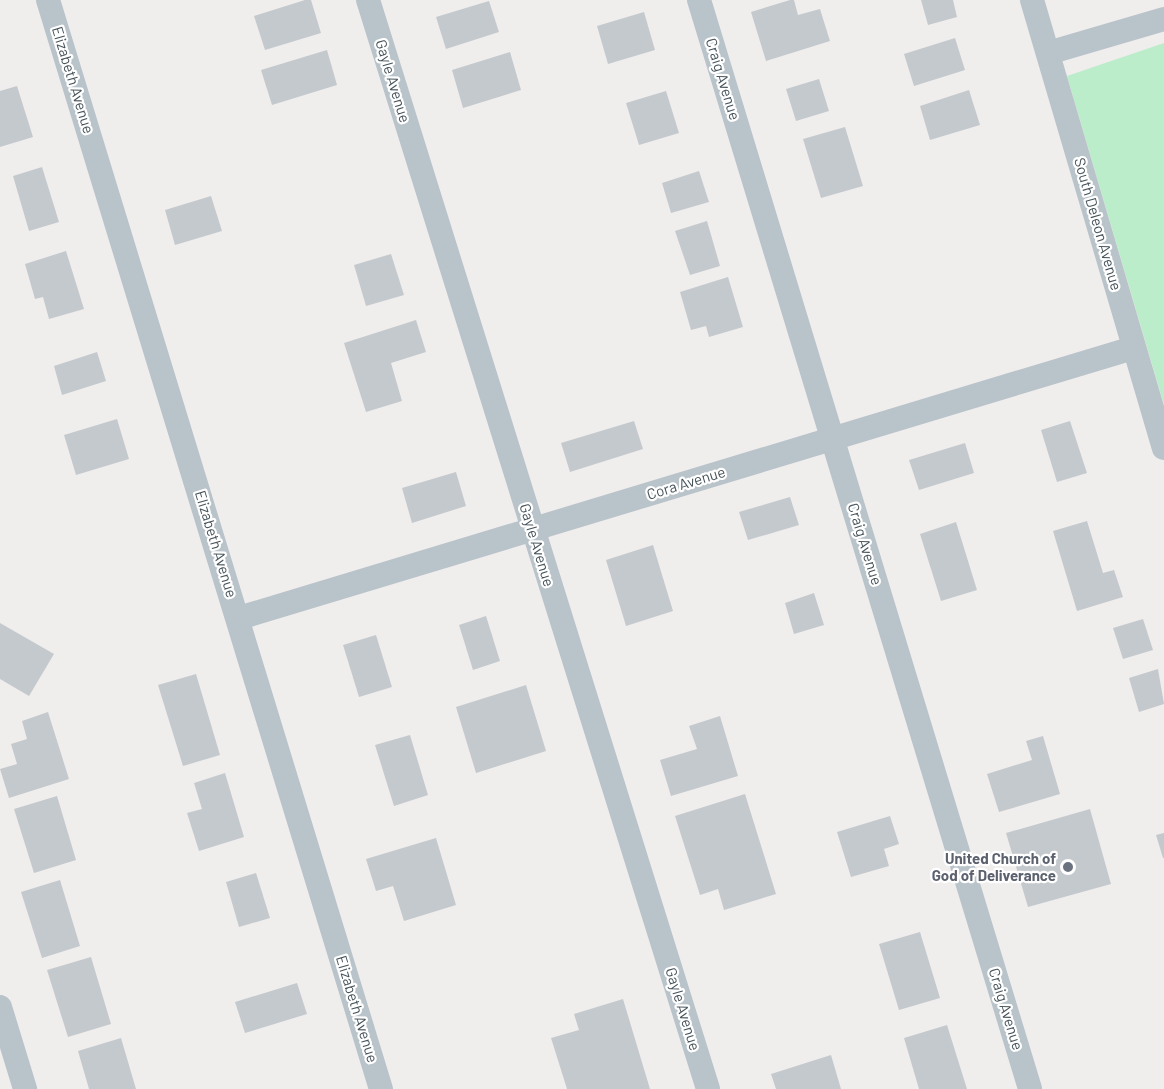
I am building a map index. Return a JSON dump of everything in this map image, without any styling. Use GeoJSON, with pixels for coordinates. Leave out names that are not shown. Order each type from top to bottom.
{"type":"FeatureCollection","features":[{"type":"Feature","properties":{"kind":"street","name":"Elizabeth Avenue"},"geometry":{"type":"LineString","coordinates":[[48,0],[239,618],[381,1089]]}},
{"type":"Feature","properties":{"kind":"street","name":"Gayle Avenue"},"geometry":{"type":"LineString","coordinates":[[368,0],[708,1089]]}},
{"type":"Feature","properties":{"kind":"street","name":"Craig Avenue"},"geometry":{"type":"LineString","coordinates":[[699,0],[1030,1089]]}},
{"type":"Feature","properties":{"kind":"street","name":"South Deleon Avenue"},"geometry":{"type":"LineString","coordinates":[[1032,0],[1164,448]]}},
{"type":"Feature","properties":{"kind":"street"},"geometry":{"type":"LineString","coordinates":[[1048,53],[1164,19]]}},
{"type":"Feature","properties":{"kind":"street","name":"Cora Avenue"},"geometry":{"type":"LineString","coordinates":[[239,618],[1133,348]]}},
{"type":"Feature","properties":{"kind":"street"},"geometry":{"type":"LineString","coordinates":[[0,1007],[25,1089]]}},
{"type":"Feature","properties":{"kind":"green space"},"geometry":{"type":"Polygon","coordinates":[[[1164,43],[1164,405],[1067,76],[1164,43]]]}},
{"type":"Feature","properties":{"kind":"building"},"geometry":{"type":"Polygon","coordinates":[[[311,0],[321,33],[265,50],[254,16],[311,0]]]}},
{"type":"Feature","properties":{"kind":"building"},"geometry":{"type":"Polygon","coordinates":[[[794,0],[798,15],[820,9],[830,41],[766,61],[751,12],[794,0]]]}},
{"type":"Feature","properties":{"kind":"building"},"geometry":{"type":"Polygon","coordinates":[[[921,0],[953,0],[957,17],[928,25],[921,0]]]}},
{"type":"Feature","properties":{"kind":"building"},"geometry":{"type":"Polygon","coordinates":[[[489,1],[499,32],[446,49],[436,17],[489,1]]]}},
{"type":"Feature","properties":{"kind":"building"},"geometry":{"type":"Polygon","coordinates":[[[644,12],[655,50],[608,64],[597,26],[644,12]]]}},
{"type":"Feature","properties":{"kind":"building"},"geometry":{"type":"Polygon","coordinates":[[[955,38],[965,70],[914,86],[904,54],[955,38]]]}},
{"type":"Feature","properties":{"kind":"building"},"geometry":{"type":"Polygon","coordinates":[[[327,50],[337,85],[272,105],[261,70],[327,50]]]}},
{"type":"Feature","properties":{"kind":"building"},"geometry":{"type":"Polygon","coordinates":[[[510,52],[521,90],[463,108],[452,70],[510,52]]]}},
{"type":"Feature","properties":{"kind":"building"},"geometry":{"type":"Polygon","coordinates":[[[819,79],[829,111],[796,121],[786,89],[819,79]]]}},
{"type":"Feature","properties":{"kind":"building"},"geometry":{"type":"Polygon","coordinates":[[[17,86],[33,137],[0,147],[0,91],[17,86]]]}},
{"type":"Feature","properties":{"kind":"building"},"geometry":{"type":"Polygon","coordinates":[[[969,90],[980,125],[930,140],[920,106],[969,90]]]}},
{"type":"Feature","properties":{"kind":"building"},"geometry":{"type":"Polygon","coordinates":[[[666,91],[679,133],[639,145],[626,103],[666,91]]]}},
{"type":"Feature","properties":{"kind":"building"},"geometry":{"type":"Polygon","coordinates":[[[845,127],[863,186],[821,198],[803,139],[845,127]]]}},
{"type":"Feature","properties":{"kind":"building"},"geometry":{"type":"Polygon","coordinates":[[[42,167],[59,222],[29,231],[13,176],[42,167]]]}},
{"type":"Feature","properties":{"kind":"building"},"geometry":{"type":"Polygon","coordinates":[[[699,171],[709,202],[671,213],[662,183],[699,171]]]}},
{"type":"Feature","properties":{"kind":"building"},"geometry":{"type":"Polygon","coordinates":[[[211,196],[222,231],[175,245],[165,210],[211,196]]]}},
{"type":"Feature","properties":{"kind":"building"},"geometry":{"type":"Polygon","coordinates":[[[707,221],[720,266],[690,275],[675,231],[707,221]]]}},
{"type":"Feature","properties":{"kind":"building"},"geometry":{"type":"Polygon","coordinates":[[[66,251],[84,309],[49,319],[43,297],[35,299],[25,264],[66,251]]]}},
{"type":"Feature","properties":{"kind":"building"},"geometry":{"type":"Polygon","coordinates":[[[391,254],[404,295],[366,306],[354,265],[391,254]]]}},
{"type":"Feature","properties":{"kind":"building"},"geometry":{"type":"Polygon","coordinates":[[[728,277],[743,327],[709,337],[706,326],[691,330],[680,292],[728,277]]]}},
{"type":"Feature","properties":{"kind":"building"},"geometry":{"type":"Polygon","coordinates":[[[416,320],[426,352],[391,363],[402,401],[366,412],[344,343],[416,320]]]}},
{"type":"Feature","properties":{"kind":"building"},"geometry":{"type":"Polygon","coordinates":[[[97,352],[106,381],[62,395],[54,366],[97,352]]]}},
{"type":"Feature","properties":{"kind":"building"},"geometry":{"type":"Polygon","coordinates":[[[117,419],[129,459],[76,475],[64,435],[117,419]]]}},
{"type":"Feature","properties":{"kind":"building"},"geometry":{"type":"Polygon","coordinates":[[[634,421],[643,449],[570,472],[561,443],[634,421]]]}},
{"type":"Feature","properties":{"kind":"building"},"geometry":{"type":"Polygon","coordinates":[[[1070,421],[1087,473],[1057,482],[1041,430],[1070,421]]]}},
{"type":"Feature","properties":{"kind":"building"},"geometry":{"type":"Polygon","coordinates":[[[965,443],[974,473],[919,490],[909,460],[965,443]]]}},
{"type":"Feature","properties":{"kind":"building"},"geometry":{"type":"Polygon","coordinates":[[[456,472],[466,506],[412,523],[402,488],[456,472]]]}},
{"type":"Feature","properties":{"kind":"building"},"geometry":{"type":"Polygon","coordinates":[[[790,497],[799,525],[748,540],[739,512],[790,497]]]}},
{"type":"Feature","properties":{"kind":"building"},"geometry":{"type":"Polygon","coordinates":[[[1087,521],[1103,573],[1114,570],[1123,597],[1077,611],[1053,531],[1087,521]]]}},
{"type":"Feature","properties":{"kind":"building"},"geometry":{"type":"Polygon","coordinates":[[[956,522],[977,590],[941,601],[920,534],[956,522]]]}},
{"type":"Feature","properties":{"kind":"building"},"geometry":{"type":"Polygon","coordinates":[[[653,545],[673,611],[626,626],[606,560],[653,545]]]}},
{"type":"Feature","properties":{"kind":"building"},"geometry":{"type":"Polygon","coordinates":[[[814,593],[824,625],[794,634],[785,603],[814,593]]]}},
{"type":"Feature","properties":{"kind":"building"},"geometry":{"type":"Polygon","coordinates":[[[486,616],[500,661],[473,670],[459,625],[486,616]]]}},
{"type":"Feature","properties":{"kind":"building"},"geometry":{"type":"Polygon","coordinates":[[[1143,619],[1153,650],[1123,659],[1113,628],[1143,619]]]}},
{"type":"Feature","properties":{"kind":"building"},"geometry":{"type":"Polygon","coordinates":[[[0,623],[54,654],[29,696],[0,679],[0,623]]]}},
{"type":"Feature","properties":{"kind":"building"},"geometry":{"type":"Polygon","coordinates":[[[376,635],[392,687],[359,697],[343,645],[376,635]]]}},
{"type":"Feature","properties":{"kind":"building"},"geometry":{"type":"Polygon","coordinates":[[[1158,669],[1164,704],[1139,712],[1129,678],[1158,669]]]}},
{"type":"Feature","properties":{"kind":"building"},"geometry":{"type":"Polygon","coordinates":[[[196,674],[220,755],[183,766],[158,685],[196,674]]]}},
{"type":"Feature","properties":{"kind":"building"},"geometry":{"type":"Polygon","coordinates":[[[526,685],[546,751],[476,773],[456,707],[526,685]]]}},
{"type":"Feature","properties":{"kind":"building"},"geometry":{"type":"Polygon","coordinates":[[[48,712],[69,779],[9,798],[0,769],[17,764],[11,744],[27,739],[22,721],[48,712]]]}},
{"type":"Feature","properties":{"kind":"building"},"geometry":{"type":"Polygon","coordinates":[[[720,716],[738,776],[671,796],[660,760],[697,749],[689,726],[720,716]]]}},
{"type":"Feature","properties":{"kind":"building"},"geometry":{"type":"Polygon","coordinates":[[[410,735],[428,795],[394,806],[375,745],[410,735]]]}},
{"type":"Feature","properties":{"kind":"building"},"geometry":{"type":"Polygon","coordinates":[[[1043,736],[1060,794],[999,812],[987,774],[1032,760],[1026,741],[1043,736]]]}},
{"type":"Feature","properties":{"kind":"building"},"geometry":{"type":"Polygon","coordinates":[[[225,773],[244,837],[199,851],[187,813],[202,809],[194,783],[225,773]]]}},
{"type":"Feature","properties":{"kind":"building"},"geometry":{"type":"Polygon","coordinates":[[[745,794],[776,894],[724,910],[718,889],[700,895],[675,816],[745,794]]]}},
{"type":"Feature","properties":{"kind":"building"},"geometry":{"type":"Polygon","coordinates":[[[57,796],[76,860],[34,873],[14,809],[57,796]]]}},
{"type":"Feature","properties":{"kind":"building"},"geometry":{"type":"Polygon","coordinates":[[[1090,809],[1111,884],[1028,907],[1006,833],[1090,809]]]}},
{"type":"Feature","properties":{"kind":"building"},"geometry":{"type":"Polygon","coordinates":[[[890,816],[899,844],[884,849],[889,866],[851,877],[837,832],[890,816]]]}},
{"type":"Feature","properties":{"kind":"building"},"geometry":{"type":"Polygon","coordinates":[[[1164,833],[1164,858],[1163,858],[1156,835],[1164,833]]]}},
{"type":"Feature","properties":{"kind":"building"},"geometry":{"type":"Polygon","coordinates":[[[436,838],[456,905],[404,921],[393,886],[376,891],[366,859],[436,838]]]}},
{"type":"Feature","properties":{"kind":"building"},"geometry":{"type":"Polygon","coordinates":[[[256,873],[270,918],[239,927],[226,882],[256,873]]]}},
{"type":"Feature","properties":{"kind":"building"},"geometry":{"type":"Polygon","coordinates":[[[60,880],[80,946],[42,958],[21,892],[60,880]]]}},
{"type":"Feature","properties":{"kind":"building"},"geometry":{"type":"Polygon","coordinates":[[[920,932],[940,998],[899,1010],[879,944],[920,932]]]}},
{"type":"Feature","properties":{"kind":"building"},"geometry":{"type":"Polygon","coordinates":[[[91,957],[111,1024],[68,1037],[47,970],[91,957]]]}},
{"type":"Feature","properties":{"kind":"building"},"geometry":{"type":"Polygon","coordinates":[[[297,983],[307,1014],[245,1033],[235,1002],[297,983]]]}},
{"type":"Feature","properties":{"kind":"building"},"geometry":{"type":"Polygon","coordinates":[[[623,999],[650,1089],[567,1089],[551,1038],[579,1030],[574,1014],[623,999]]]}},
{"type":"Feature","properties":{"kind":"building"},"geometry":{"type":"Polygon","coordinates":[[[947,1025],[967,1089],[919,1089],[904,1038],[947,1025]]]}},
{"type":"Feature","properties":{"kind":"building"},"geometry":{"type":"Polygon","coordinates":[[[121,1038],[136,1089],[89,1089],[78,1051],[121,1038]]]}},
{"type":"Feature","properties":{"kind":"building"},"geometry":{"type":"Polygon","coordinates":[[[831,1055],[841,1089],[776,1089],[771,1074],[831,1055]]]}},
{"type":"Feature","properties":{"kind":"place","name":"United Church of God of Deliverance"},"geometry":{"type":"Point","coordinates":[1068,867]}}]}
